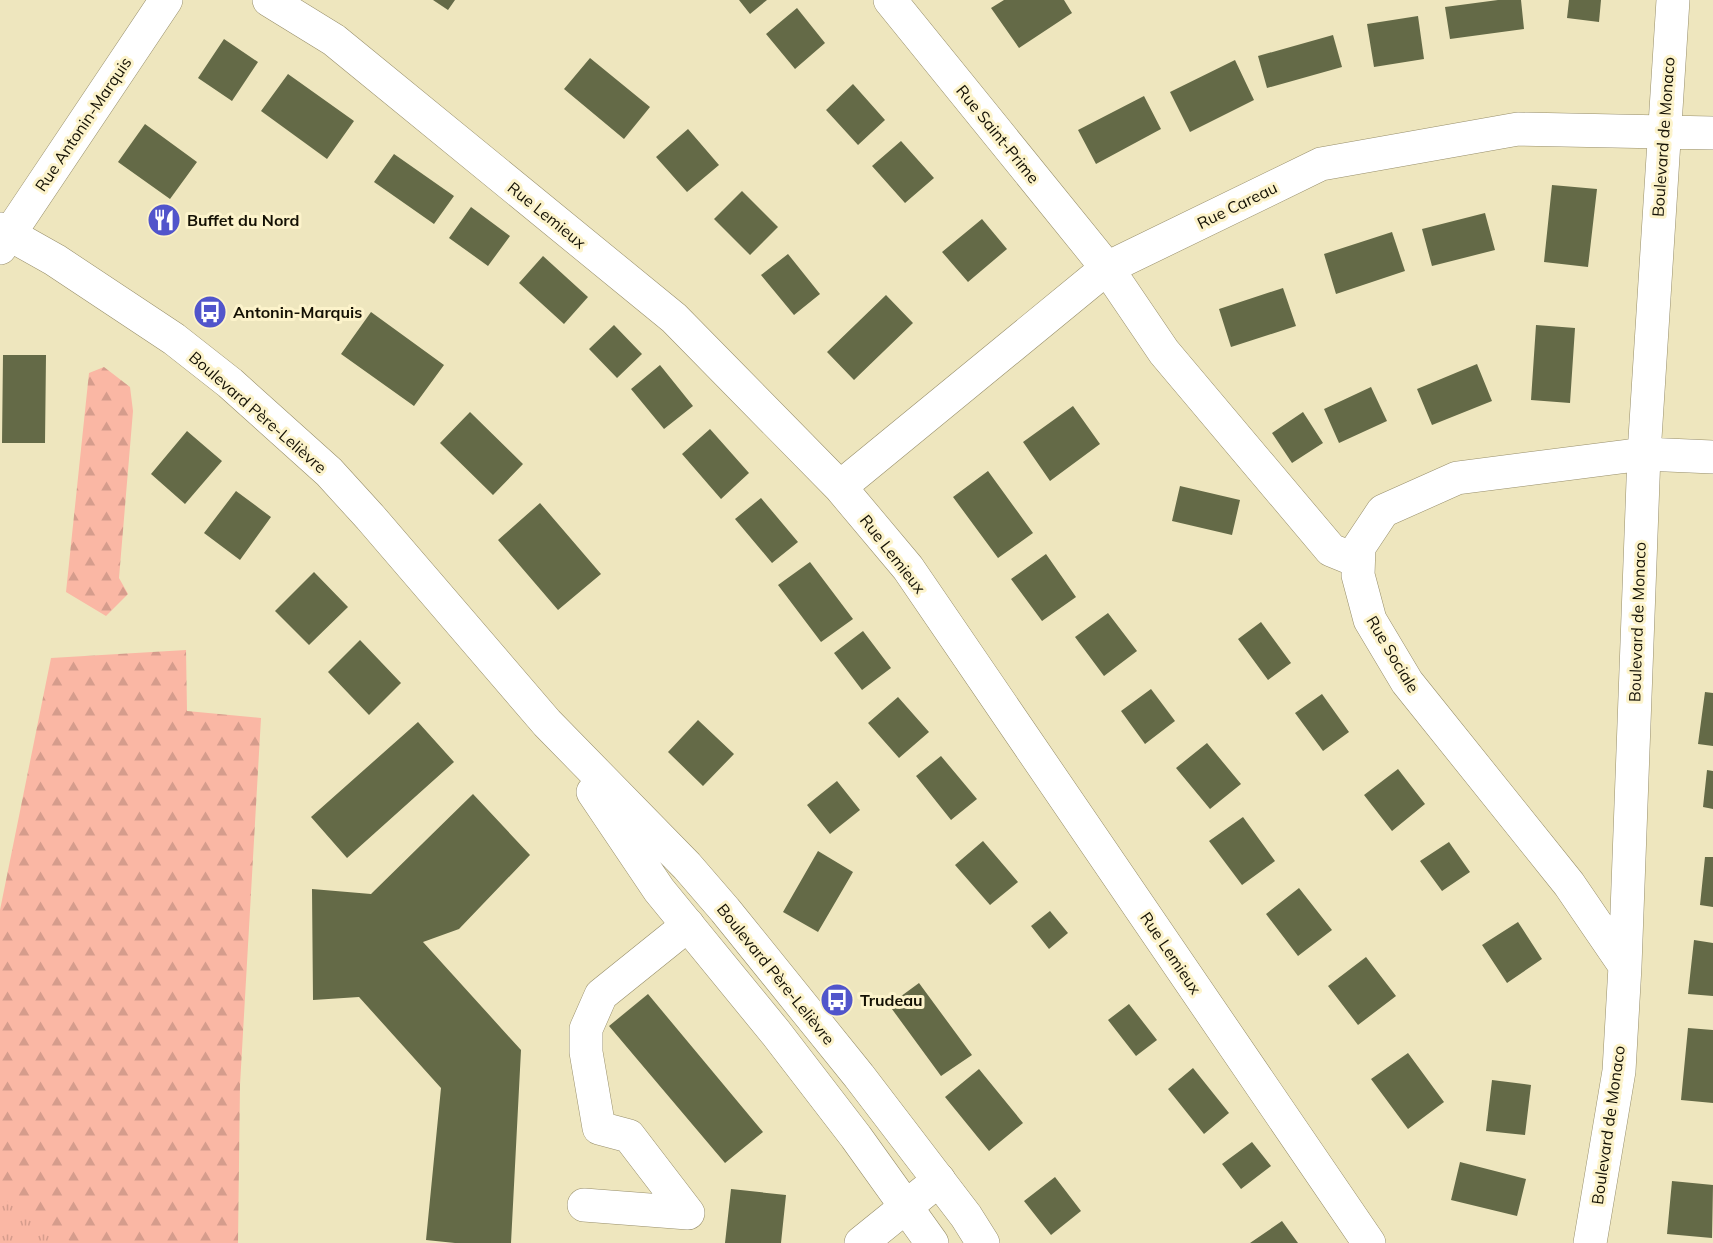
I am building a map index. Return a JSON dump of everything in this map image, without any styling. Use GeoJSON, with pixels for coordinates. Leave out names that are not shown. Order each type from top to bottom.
{"type":"FeatureCollection","features":[{"type":"Feature","properties":{"kind":"street","name":"Rue Antonin-Marquis"},"geometry":{"type":"LineString","coordinates":[[3,236],[166,0]]}},
{"type":"Feature","properties":{"kind":"street","name":"Rue Lemieux"},"geometry":{"type":"LineString","coordinates":[[269,0],[334,40],[674,318],[840,487],[908,568],[1369,1243]]}},
{"type":"Feature","properties":{"kind":"street","name":"Rue Saint-Prime"},"geometry":{"type":"LineString","coordinates":[[890,0],[1107,268],[1164,352],[1331,550],[1358,561]]}},
{"type":"Feature","properties":{"kind":"street","name":"Boulevard de Monaco"},"geometry":{"type":"LineString","coordinates":[[1590,1243],[1619,1071],[1644,454],[1672,0]]}},
{"type":"Feature","properties":{"kind":"street","name":"Rue Careau"},"geometry":{"type":"LineString","coordinates":[[840,487],[1107,268],[1321,164],[1518,129],[1713,133]]}},
{"type":"Feature","properties":{"kind":"street","name":"Boulevard Père-Lelièvre"},"geometry":{"type":"LineString","coordinates":[[3,236],[54,260],[174,339],[230,383],[329,472],[547,723],[687,866],[859,1076],[966,1216],[983,1243]]}},
{"type":"Feature","properties":{"kind":"street","name":"Rue Sociale"},"geometry":{"type":"LineString","coordinates":[[1625,966],[1569,884],[1407,682],[1370,620],[1358,575],[1359,547],[1383,511],[1457,478],[1644,454],[1713,457]]}},
{"type":"Feature","properties":{"kind":"street","name":"Boulevard Père-Lelièvre"},"geometry":{"type":"LineString","coordinates":[[547,723],[659,890],[849,1127],[932,1243]]}},
{"type":"Feature","properties":{"kind":"street"},"geometry":{"type":"LineString","coordinates":[[584,1205],[688,1213],[629,1136],[599,1128],[586,1052],[586,1029],[601,995],[688,925]]}},
{"type":"Feature","properties":{"kind":"street"},"geometry":{"type":"LineString","coordinates":[[861,1243],[939,1180]]}},
{"type":"Feature","properties":{"kind":"green space"},"geometry":{"type":"Polygon","coordinates":[[[104,367],[130,387],[133,411],[119,578],[128,594],[106,616],[66,592],[89,373],[104,367]]]}},
{"type":"Feature","properties":{"kind":"green space"},"geometry":{"type":"Polygon","coordinates":[[[186,650],[187,711],[261,718],[240,1085],[238,1243],[0,1243],[0,910],[51,658],[186,650]]]}},
{"type":"Feature","properties":{"kind":"green space"},"geometry":{"type":"Polygon","coordinates":[[[0,1197],[73,1243],[0,1243],[0,1197]]]}},
{"type":"Feature","properties":{"kind":"building"},"geometry":{"type":"Polygon","coordinates":[[[433,0],[455,0],[448,10],[433,0]]]}},
{"type":"Feature","properties":{"kind":"building"},"geometry":{"type":"Polygon","coordinates":[[[739,0],[767,0],[750,14],[739,0]]]}},
{"type":"Feature","properties":{"kind":"building"},"geometry":{"type":"Polygon","coordinates":[[[1004,0],[1064,0],[1072,13],[1019,48],[991,8],[1004,0]]]}},
{"type":"Feature","properties":{"kind":"building"},"geometry":{"type":"Polygon","coordinates":[[[1498,0],[1521,0],[1524,29],[1450,39],[1445,7],[1498,0]]]}},
{"type":"Feature","properties":{"kind":"building"},"geometry":{"type":"Polygon","coordinates":[[[1569,0],[1601,0],[1599,22],[1567,18],[1569,0]]]}},
{"type":"Feature","properties":{"kind":"building"},"geometry":{"type":"Polygon","coordinates":[[[797,8],[825,43],[795,69],[766,34],[797,8]]]}},
{"type":"Feature","properties":{"kind":"building"},"geometry":{"type":"Polygon","coordinates":[[[1418,16],[1424,59],[1374,67],[1367,24],[1418,16]]]}},
{"type":"Feature","properties":{"kind":"building"},"geometry":{"type":"Polygon","coordinates":[[[1333,35],[1342,67],[1267,88],[1258,56],[1333,35]]]}},
{"type":"Feature","properties":{"kind":"building"},"geometry":{"type":"Polygon","coordinates":[[[224,39],[258,62],[232,101],[198,78],[224,39]]]}},
{"type":"Feature","properties":{"kind":"building"},"geometry":{"type":"Polygon","coordinates":[[[590,58],[650,107],[624,139],[564,89],[590,58]]]}},
{"type":"Feature","properties":{"kind":"building"},"geometry":{"type":"Polygon","coordinates":[[[1235,60],[1254,100],[1190,132],[1170,92],[1235,60]]]}},
{"type":"Feature","properties":{"kind":"building"},"geometry":{"type":"Polygon","coordinates":[[[288,74],[354,121],[327,159],[261,111],[288,74]]]}},
{"type":"Feature","properties":{"kind":"building"},"geometry":{"type":"Polygon","coordinates":[[[853,84],[885,120],[858,145],[826,110],[853,84]]]}},
{"type":"Feature","properties":{"kind":"building"},"geometry":{"type":"Polygon","coordinates":[[[1144,96],[1161,129],[1096,164],[1078,130],[1144,96]]]}},
{"type":"Feature","properties":{"kind":"building"},"geometry":{"type":"Polygon","coordinates":[[[145,124],[197,162],[170,199],[118,162],[145,124]]]}},
{"type":"Feature","properties":{"kind":"building"},"geometry":{"type":"Polygon","coordinates":[[[688,129],[719,165],[687,192],[656,157],[688,129]]]}},
{"type":"Feature","properties":{"kind":"building"},"geometry":{"type":"Polygon","coordinates":[[[901,141],[934,178],[905,203],[872,166],[901,141]]]}},
{"type":"Feature","properties":{"kind":"building"},"geometry":{"type":"Polygon","coordinates":[[[394,154],[454,196],[434,224],[374,182],[394,154]]]}},
{"type":"Feature","properties":{"kind":"building"},"geometry":{"type":"Polygon","coordinates":[[[1552,185],[1597,189],[1588,267],[1544,262],[1552,185]]]}},
{"type":"Feature","properties":{"kind":"building"},"geometry":{"type":"Polygon","coordinates":[[[742,191],[778,227],[750,255],[714,219],[742,191]]]}},
{"type":"Feature","properties":{"kind":"building"},"geometry":{"type":"Polygon","coordinates":[[[471,207],[510,236],[488,266],[449,238],[471,207]]]}},
{"type":"Feature","properties":{"kind":"building"},"geometry":{"type":"Polygon","coordinates":[[[1485,213],[1495,250],[1432,266],[1422,229],[1485,213]]]}},
{"type":"Feature","properties":{"kind":"building"},"geometry":{"type":"Polygon","coordinates":[[[982,219],[1007,249],[968,282],[942,252],[982,219]]]}},
{"type":"Feature","properties":{"kind":"building"},"geometry":{"type":"Polygon","coordinates":[[[1392,232],[1405,271],[1336,294],[1324,254],[1392,232]]]}},
{"type":"Feature","properties":{"kind":"building"},"geometry":{"type":"Polygon","coordinates":[[[788,254],[820,294],[794,315],[761,275],[788,254]]]}},
{"type":"Feature","properties":{"kind":"building"},"geometry":{"type":"Polygon","coordinates":[[[543,256],[588,297],[564,324],[519,283],[543,256]]]}},
{"type":"Feature","properties":{"kind":"building"},"geometry":{"type":"Polygon","coordinates":[[[1283,288],[1296,326],[1231,347],[1219,309],[1283,288]]]}},
{"type":"Feature","properties":{"kind":"building"},"geometry":{"type":"Polygon","coordinates":[[[886,295],[913,323],[854,380],[827,352],[886,295]]]}},
{"type":"Feature","properties":{"kind":"building"},"geometry":{"type":"Polygon","coordinates":[[[371,312],[444,365],[414,406],[341,354],[371,312]]]}},
{"type":"Feature","properties":{"kind":"building"},"geometry":{"type":"Polygon","coordinates":[[[614,325],[642,354],[617,378],[589,349],[614,325]]]}},
{"type":"Feature","properties":{"kind":"building"},"geometry":{"type":"Polygon","coordinates":[[[1536,325],[1575,328],[1570,403],[1531,400],[1536,325]]]}},
{"type":"Feature","properties":{"kind":"building"},"geometry":{"type":"Polygon","coordinates":[[[3,355],[46,355],[45,443],[2,443],[3,355]]]}},
{"type":"Feature","properties":{"kind":"building"},"geometry":{"type":"Polygon","coordinates":[[[1477,364],[1492,401],[1432,425],[1417,389],[1477,364]]]}},
{"type":"Feature","properties":{"kind":"building"},"geometry":{"type":"Polygon","coordinates":[[[660,365],[693,406],[664,429],[631,389],[660,365]]]}},
{"type":"Feature","properties":{"kind":"building"},"geometry":{"type":"Polygon","coordinates":[[[1371,387],[1387,421],[1339,443],[1324,409],[1371,387]]]}},
{"type":"Feature","properties":{"kind":"building"},"geometry":{"type":"Polygon","coordinates":[[[1073,406],[1100,444],[1050,481],[1023,442],[1073,406]]]}},
{"type":"Feature","properties":{"kind":"building"},"geometry":{"type":"Polygon","coordinates":[[[470,412],[523,464],[493,495],[440,443],[470,412]]]}},
{"type":"Feature","properties":{"kind":"building"},"geometry":{"type":"Polygon","coordinates":[[[1303,412],[1323,443],[1292,463],[1272,433],[1303,412]]]}},
{"type":"Feature","properties":{"kind":"building"},"geometry":{"type":"Polygon","coordinates":[[[710,429],[749,473],[721,499],[682,454],[710,429]]]}},
{"type":"Feature","properties":{"kind":"building"},"geometry":{"type":"Polygon","coordinates":[[[187,431],[222,461],[185,504],[151,474],[187,431]]]}},
{"type":"Feature","properties":{"kind":"building"},"geometry":{"type":"Polygon","coordinates":[[[988,471],[1033,533],[998,558],[953,497],[988,471]]]}},
{"type":"Feature","properties":{"kind":"building"},"geometry":{"type":"Polygon","coordinates":[[[1180,486],[1240,500],[1232,535],[1172,521],[1180,486]]]}},
{"type":"Feature","properties":{"kind":"building"},"geometry":{"type":"Polygon","coordinates":[[[236,491],[271,517],[240,560],[204,533],[236,491]]]}},
{"type":"Feature","properties":{"kind":"building"},"geometry":{"type":"Polygon","coordinates":[[[761,498],[798,542],[772,563],[735,519],[761,498]]]}},
{"type":"Feature","properties":{"kind":"building"},"geometry":{"type":"Polygon","coordinates":[[[540,503],[601,574],[558,610],[498,540],[540,503]]]}},
{"type":"Feature","properties":{"kind":"building"},"geometry":{"type":"Polygon","coordinates":[[[1046,554],[1076,597],[1042,621],[1011,579],[1046,554]]]}},
{"type":"Feature","properties":{"kind":"building"},"geometry":{"type":"Polygon","coordinates":[[[810,562],[853,619],[821,642],[778,585],[810,562]]]}},
{"type":"Feature","properties":{"kind":"building"},"geometry":{"type":"Polygon","coordinates":[[[314,572],[348,607],[309,645],[275,611],[314,572]]]}},
{"type":"Feature","properties":{"kind":"building"},"geometry":{"type":"Polygon","coordinates":[[[1108,613],[1137,651],[1104,676],[1075,637],[1108,613]]]}},
{"type":"Feature","properties":{"kind":"building"},"geometry":{"type":"Polygon","coordinates":[[[1261,622],[1291,663],[1268,680],[1238,639],[1261,622]]]}},
{"type":"Feature","properties":{"kind":"building"},"geometry":{"type":"Polygon","coordinates":[[[863,631],[891,668],[862,690],[834,653],[863,631]]]}},
{"type":"Feature","properties":{"kind":"building"},"geometry":{"type":"Polygon","coordinates":[[[360,640],[401,683],[369,715],[328,672],[360,640]]]}},
{"type":"Feature","properties":{"kind":"building"},"geometry":{"type":"Polygon","coordinates":[[[1151,689],[1175,721],[1145,744],[1121,711],[1151,689]]]}},
{"type":"Feature","properties":{"kind":"building"},"geometry":{"type":"Polygon","coordinates":[[[1705,692],[1713,693],[1713,746],[1698,744],[1705,692]]]}},
{"type":"Feature","properties":{"kind":"building"},"geometry":{"type":"Polygon","coordinates":[[[1322,694],[1349,732],[1323,751],[1295,713],[1322,694]]]}},
{"type":"Feature","properties":{"kind":"building"},"geometry":{"type":"Polygon","coordinates":[[[898,697],[929,732],[899,758],[868,723],[898,697]]]}},
{"type":"Feature","properties":{"kind":"building"},"geometry":{"type":"Polygon","coordinates":[[[698,720],[734,754],[703,786],[668,752],[698,720]]]}},
{"type":"Feature","properties":{"kind":"building"},"geometry":{"type":"Polygon","coordinates":[[[418,722],[454,762],[347,858],[311,817],[418,722]]]}},
{"type":"Feature","properties":{"kind":"building"},"geometry":{"type":"Polygon","coordinates":[[[1207,743],[1241,784],[1210,809],[1176,768],[1207,743]]]}},
{"type":"Feature","properties":{"kind":"building"},"geometry":{"type":"Polygon","coordinates":[[[941,756],[977,799],[951,820],[916,776],[941,756]]]}},
{"type":"Feature","properties":{"kind":"building"},"geometry":{"type":"Polygon","coordinates":[[[1398,769],[1425,804],[1392,831],[1364,795],[1398,769]]]}},
{"type":"Feature","properties":{"kind":"building"},"geometry":{"type":"Polygon","coordinates":[[[1707,770],[1713,771],[1713,809],[1703,807],[1707,770]]]}},
{"type":"Feature","properties":{"kind":"building"},"geometry":{"type":"Polygon","coordinates":[[[837,781],[860,810],[830,834],[807,805],[837,781]]]}},
{"type":"Feature","properties":{"kind":"building"},"geometry":{"type":"Polygon","coordinates":[[[473,794],[530,855],[459,929],[423,942],[521,1050],[511,1243],[455,1243],[426,1240],[441,1088],[359,997],[313,1000],[312,889],[371,894],[473,794]]]}},
{"type":"Feature","properties":{"kind":"building"},"geometry":{"type":"Polygon","coordinates":[[[1243,817],[1275,861],[1242,885],[1209,841],[1243,817]]]}},
{"type":"Feature","properties":{"kind":"building"},"geometry":{"type":"Polygon","coordinates":[[[983,841],[1018,882],[990,905],[955,865],[983,841]]]}},
{"type":"Feature","properties":{"kind":"building"},"geometry":{"type":"Polygon","coordinates":[[[1449,842],[1470,872],[1442,891],[1420,861],[1449,842]]]}},
{"type":"Feature","properties":{"kind":"building"},"geometry":{"type":"Polygon","coordinates":[[[818,851],[853,872],[818,932],[783,912],[818,851]]]}},
{"type":"Feature","properties":{"kind":"building"},"geometry":{"type":"Polygon","coordinates":[[[1705,857],[1713,857],[1713,907],[1700,905],[1705,857]]]}},
{"type":"Feature","properties":{"kind":"building"},"geometry":{"type":"Polygon","coordinates":[[[1299,888],[1332,930],[1298,956],[1266,914],[1299,888]]]}},
{"type":"Feature","properties":{"kind":"building"},"geometry":{"type":"Polygon","coordinates":[[[1050,911],[1068,933],[1049,949],[1031,926],[1050,911]]]}},
{"type":"Feature","properties":{"kind":"building"},"geometry":{"type":"Polygon","coordinates":[[[1518,922],[1542,959],[1507,983],[1482,945],[1518,922]]]}},
{"type":"Feature","properties":{"kind":"building"},"geometry":{"type":"Polygon","coordinates":[[[1694,940],[1713,943],[1713,996],[1688,994],[1694,940]]]}},
{"type":"Feature","properties":{"kind":"building"},"geometry":{"type":"Polygon","coordinates":[[[1366,957],[1396,996],[1358,1025],[1328,986],[1366,957]]]}},
{"type":"Feature","properties":{"kind":"building"},"geometry":{"type":"Polygon","coordinates":[[[919,983],[972,1055],[941,1076],[889,1005],[919,983]]]}},
{"type":"Feature","properties":{"kind":"building"},"geometry":{"type":"Polygon","coordinates":[[[648,994],[763,1132],[725,1163],[609,1026],[648,994]]]}},
{"type":"Feature","properties":{"kind":"building"},"geometry":{"type":"Polygon","coordinates":[[[1129,1004],[1157,1040],[1136,1056],[1108,1020],[1129,1004]]]}},
{"type":"Feature","properties":{"kind":"building"},"geometry":{"type":"Polygon","coordinates":[[[1688,1028],[1713,1030],[1713,1103],[1681,1100],[1688,1028]]]}},
{"type":"Feature","properties":{"kind":"building"},"geometry":{"type":"Polygon","coordinates":[[[1408,1053],[1444,1102],[1408,1129],[1371,1079],[1408,1053]]]}},
{"type":"Feature","properties":{"kind":"building"},"geometry":{"type":"Polygon","coordinates":[[[1193,1068],[1229,1113],[1204,1134],[1168,1089],[1193,1068]]]}},
{"type":"Feature","properties":{"kind":"building"},"geometry":{"type":"Polygon","coordinates":[[[979,1069],[1023,1123],[989,1151],[945,1097],[979,1069]]]}},
{"type":"Feature","properties":{"kind":"building"},"geometry":{"type":"Polygon","coordinates":[[[1492,1080],[1531,1085],[1525,1135],[1486,1131],[1492,1080]]]}},
{"type":"Feature","properties":{"kind":"building"},"geometry":{"type":"Polygon","coordinates":[[[1252,1142],[1271,1166],[1241,1189],[1222,1164],[1252,1142]]]}},
{"type":"Feature","properties":{"kind":"building"},"geometry":{"type":"Polygon","coordinates":[[[1460,1162],[1526,1179],[1517,1216],[1451,1200],[1460,1162]]]}},
{"type":"Feature","properties":{"kind":"building"},"geometry":{"type":"Polygon","coordinates":[[[1055,1177],[1081,1211],[1051,1235],[1024,1201],[1055,1177]]]}},
{"type":"Feature","properties":{"kind":"building"},"geometry":{"type":"Polygon","coordinates":[[[1672,1181],[1713,1185],[1712,1238],[1667,1234],[1672,1181]]]}},
{"type":"Feature","properties":{"kind":"building"},"geometry":{"type":"Polygon","coordinates":[[[731,1189],[786,1195],[781,1243],[725,1243],[731,1189]]]}},
{"type":"Feature","properties":{"kind":"building"},"geometry":{"type":"Polygon","coordinates":[[[1282,1221],[1298,1243],[1250,1243],[1282,1221]]]}},
{"type":"Feature","properties":{"kind":"place","name":"Buffet du Nord"},"geometry":{"type":"Point","coordinates":[164,220]}},
{"type":"Feature","properties":{"kind":"place","name":"Antonin-Marquis"},"geometry":{"type":"Point","coordinates":[210,312]}},
{"type":"Feature","properties":{"kind":"place","name":"Trudeau"},"geometry":{"type":"Point","coordinates":[837,1000]}}]}
